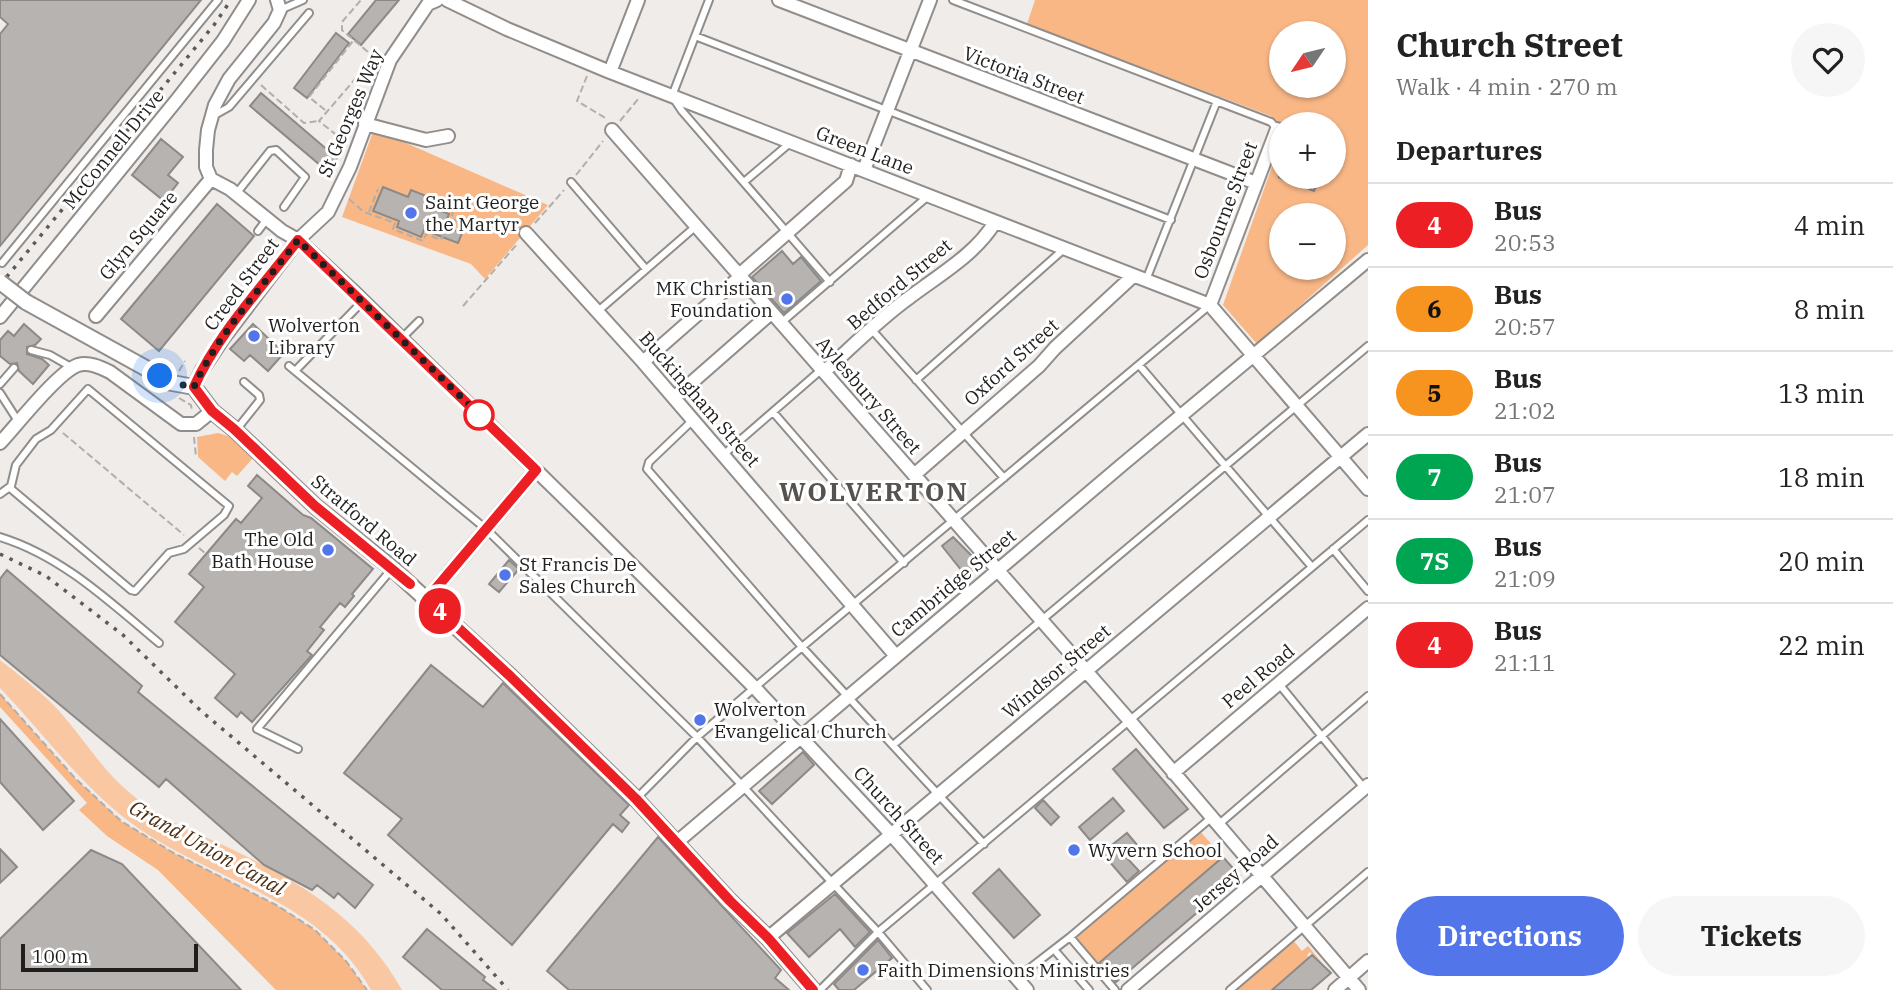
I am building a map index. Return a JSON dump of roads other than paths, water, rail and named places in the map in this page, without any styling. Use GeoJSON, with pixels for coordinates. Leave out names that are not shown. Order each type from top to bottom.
{"type":"FeatureCollection","features":[{"type":"Feature","properties":{"kind":"street","name":"McConnell Drive"},"geometry":{"type":"LineString","coordinates":[[0,317],[184,91],[223,41],[248,0]]}},
{"type":"Feature","properties":{"kind":"street","name":"St Georges Way"},"geometry":{"type":"LineString","coordinates":[[298,240],[328,212],[356,152],[390,60],[428,4],[437,0]]}},
{"type":"Feature","properties":{"kind":"street","name":"Green Lane"},"geometry":{"type":"LineString","coordinates":[[447,0],[610,72],[1210,305],[1368,489]]}},
{"type":"Feature","properties":{"kind":"street"},"geometry":{"type":"LineString","coordinates":[[610,72],[638,0]]}},
{"type":"Feature","properties":{"kind":"street","name":"Victoria Street"},"geometry":{"type":"LineString","coordinates":[[779,0],[1256,183]]}},
{"type":"Feature","properties":{"kind":"street"},"geometry":{"type":"LineString","coordinates":[[643,362],[858,168],[887,111],[930,0]]}},
{"type":"Feature","properties":{"kind":"street"},"geometry":{"type":"LineString","coordinates":[[211,179],[206,167],[206,150],[215,105],[229,79],[274,23],[278,5]]}},
{"type":"Feature","properties":{"kind":"street"},"geometry":{"type":"LineString","coordinates":[[365,124],[426,140],[448,136]]}},
{"type":"Feature","properties":{"kind":"street","name":"Aylesbury Street"},"geometry":{"type":"LineString","coordinates":[[615,128],[695,227],[1129,720],[1359,990]]}},
{"type":"Feature","properties":{"kind":"street","name":"Osbourne Street"},"geometry":{"type":"LineString","coordinates":[[1210,305],[1269,150]]}},
{"type":"Feature","properties":{"kind":"street","name":"Church Street"},"geometry":{"type":"LineString","coordinates":[[211,179],[298,240],[536,470],[755,688],[891,834],[1027,990]]}},
{"type":"Feature","properties":{"kind":"street","name":"Glyn Square"},"geometry":{"type":"LineString","coordinates":[[96,316],[211,179]]}},
{"type":"Feature","properties":{"kind":"street","name":"Bedford Street"},"geometry":{"type":"LineString","coordinates":[[822,371],[910,296],[933,282],[987,235],[995,222]]}},
{"type":"Feature","properties":{"kind":"street","name":"Buckingham Street"},"geometry":{"type":"LineString","coordinates":[[525,235],[643,362],[896,656]]}},
{"type":"Feature","properties":{"kind":"street","name":"Creed Street"},"geometry":{"type":"LineString","coordinates":[[194,387],[222,340],[298,240]]}},
{"type":"Feature","properties":{"kind":"street","name":"Cambridge Street"},"geometry":{"type":"LineString","coordinates":[[677,842],[1368,260]]}},
{"type":"Feature","properties":{"kind":"street","name":"Oxford Street"},"geometry":{"type":"LineString","coordinates":[[914,475],[1039,366],[1133,276]]}},
{"type":"Feature","properties":{"kind":"street"},"geometry":{"type":"LineString","coordinates":[[0,282],[26,302],[172,383],[194,387]]}},
{"type":"Feature","properties":{"kind":"street"},"geometry":{"type":"LineString","coordinates":[[674,398],[776,318]]}},
{"type":"Feature","properties":{"kind":"street"},"geometry":{"type":"LineString","coordinates":[[0,443],[65,372],[81,364],[97,366],[110,372],[181,424],[194,425],[202,422],[212,411]]}},
{"type":"Feature","properties":{"kind":"street","name":"Stratford Road"},"geometry":{"type":"LineString","coordinates":[[194,387],[212,411],[315,506],[393,569],[510,676],[636,799],[768,938],[813,990]]}},
{"type":"Feature","properties":{"kind":"street","name":"Windsor Street"},"geometry":{"type":"LineString","coordinates":[[768,938],[1368,434]]}},
{"type":"Feature","properties":{"kind":"street"},"geometry":{"type":"LineString","coordinates":[[427,599],[536,470]]}},
{"type":"Feature","properties":{"kind":"street","name":"Peel Road"},"geometry":{"type":"LineString","coordinates":[[1173,773],[1368,608]]}},
{"type":"Feature","properties":{"kind":"street","name":"Jersey Road"},"geometry":{"type":"LineString","coordinates":[[1129,990],[1261,875],[1366,790]]}},
{"type":"Feature","properties":{"kind":"street"},"geometry":{"type":"LineString","coordinates":[[1335,990],[1368,961]]}},
{"type":"Feature","properties":{"kind":"lane"},"geometry":{"type":"LineString","coordinates":[[2,263],[218,0]]}},
{"type":"Feature","properties":{"kind":"lane"},"geometry":{"type":"LineString","coordinates":[[278,5],[303,0]]}},
{"type":"Feature","properties":{"kind":"lane"},"geometry":{"type":"LineString","coordinates":[[709,0],[672,96],[830,282]]}},
{"type":"Feature","properties":{"kind":"lane"},"geometry":{"type":"LineString","coordinates":[[953,0],[1269,121]]}},
{"type":"Feature","properties":{"kind":"lane"},"geometry":{"type":"LineString","coordinates":[[212,117],[229,107],[309,13]]}},
{"type":"Feature","properties":{"kind":"lane"},"geometry":{"type":"LineString","coordinates":[[695,36],[1171,220]]}},
{"type":"Feature","properties":{"kind":"lane"},"geometry":{"type":"LineString","coordinates":[[1146,280],[1217,101]]}},
{"type":"Feature","properties":{"kind":"lane"},"geometry":{"type":"LineString","coordinates":[[744,182],[791,142]]}},
{"type":"Feature","properties":{"kind":"lane"},"geometry":{"type":"LineString","coordinates":[[236,194],[270,150],[276,150],[305,177],[284,207]]}},
{"type":"Feature","properties":{"kind":"lane"},"geometry":{"type":"LineString","coordinates":[[571,182],[646,269]]}},
{"type":"Feature","properties":{"kind":"lane"},"geometry":{"type":"LineString","coordinates":[[776,318],[830,282],[929,195]]}},
{"type":"Feature","properties":{"kind":"lane"},"geometry":{"type":"LineString","coordinates":[[258,231],[267,219]]}},
{"type":"Feature","properties":{"kind":"lane"},"geometry":{"type":"LineString","coordinates":[[597,312],[695,227]]}},
{"type":"Feature","properties":{"kind":"lane"},"geometry":{"type":"LineString","coordinates":[[916,380],[1065,248]]}},
{"type":"Feature","properties":{"kind":"lane"},"geometry":{"type":"LineString","coordinates":[[363,301],[292,368],[486,529],[697,737],[878,932],[927,990]]}},
{"type":"Feature","properties":{"kind":"lane"},"geometry":{"type":"LineString","coordinates":[[636,799],[697,737],[1210,305]]}},
{"type":"Feature","properties":{"kind":"lane"},"geometry":{"type":"LineString","coordinates":[[401,339],[419,321]]}},
{"type":"Feature","properties":{"kind":"lane"},"geometry":{"type":"LineString","coordinates":[[872,330],[1003,478]]}},
{"type":"Feature","properties":{"kind":"lane"},"geometry":{"type":"LineString","coordinates":[[893,745],[1368,346]]}},
{"type":"Feature","properties":{"kind":"lane"},"geometry":{"type":"LineString","coordinates":[[32,350],[50,355],[72,368]]}},
{"type":"Feature","properties":{"kind":"lane"},"geometry":{"type":"LineString","coordinates":[[1139,365],[1312,567]]}},
{"type":"Feature","properties":{"kind":"lane"},"geometry":{"type":"LineString","coordinates":[[0,384],[14,368]]}},
{"type":"Feature","properties":{"kind":"lane"},"geometry":{"type":"LineString","coordinates":[[723,455],[822,371]]}},
{"type":"Feature","properties":{"kind":"lane"},"geometry":{"type":"LineString","coordinates":[[235,430],[260,400],[260,395],[244,382]]}},
{"type":"Feature","properties":{"kind":"lane"},"geometry":{"type":"LineString","coordinates":[[0,494],[10,488],[16,465],[36,439],[44,435],[88,389],[229,506],[224,515],[179,552],[169,553],[139,590],[131,590],[10,488]]}},
{"type":"Feature","properties":{"kind":"lane"},"geometry":{"type":"LineString","coordinates":[[0,393],[19,422]]}},
{"type":"Feature","properties":{"kind":"lane"},"geometry":{"type":"LineString","coordinates":[[773,412],[904,563]]}},
{"type":"Feature","properties":{"kind":"lane"},"geometry":{"type":"LineString","coordinates":[[693,420],[649,462],[648,469],[802,647],[984,844]]}},
{"type":"Feature","properties":{"kind":"lane"},"geometry":{"type":"LineString","coordinates":[[820,990],[878,932],[1368,520]]}},
{"type":"Feature","properties":{"kind":"lane"},"geometry":{"type":"LineString","coordinates":[[0,537],[45,556],[76,576],[159,643]]}},
{"type":"Feature","properties":{"kind":"lane"},"geometry":{"type":"LineString","coordinates":[[1333,549],[1368,591]]}},
{"type":"Feature","properties":{"kind":"lane"},"geometry":{"type":"LineString","coordinates":[[298,748],[257,729],[393,569]]}},
{"type":"Feature","properties":{"kind":"lane"},"geometry":{"type":"LineString","coordinates":[[1279,684],[1366,790]]}},
{"type":"Feature","properties":{"kind":"lane"},"geometry":{"type":"LineString","coordinates":[[1017,978],[1368,696]]}},
{"type":"Feature","properties":{"kind":"lane"},"geometry":{"type":"LineString","coordinates":[[1230,990],[1368,872]]}},
{"type":"Feature","properties":{"kind":"lane"},"geometry":{"type":"LineString","coordinates":[[1070,937],[1115,990]]}},
{"type":"Feature","properties":{"kind":"lane"},"geometry":{"type":"LineString","coordinates":[[1057,954],[1088,990]]}},
{"type":"Feature","properties":{"kind":"water","name":"Grand Union Canal"},"geometry":{"type":"Polygon","coordinates":[[[0,660],[53,705],[93,754],[140,802],[276,872],[325,903],[367,941],[402,990],[371,990],[350,959],[324,934],[296,913],[169,847],[118,813],[82,779],[0,688],[0,660]]]}},
{"type":"Feature","properties":{"kind":"railway"},"geometry":{"type":"LineString","coordinates":[[0,285],[214,25],[231,0]]}},
{"type":"Feature","properties":{"kind":"railway"},"geometry":{"type":"LineString","coordinates":[[0,554],[46,576],[123,635],[200,710],[441,914],[508,990]]}},
{"type":"Feature","properties":{"kind":"place","name":"Saint George the Martyr"},"geometry":{"type":"Point","coordinates":[411,213]}},
{"type":"Feature","properties":{"kind":"place","name":"MK Christian Foundation"},"geometry":{"type":"Point","coordinates":[787,299]}},
{"type":"Feature","properties":{"kind":"place","name":"Wolverton Library"},"geometry":{"type":"Point","coordinates":[254,336]}},
{"type":"Feature","properties":{"kind":"place","name":"The Old Bath House"},"geometry":{"type":"Point","coordinates":[328,550]}},
{"type":"Feature","properties":{"kind":"place","name":"St Francis De Sales Church"},"geometry":{"type":"Point","coordinates":[505,575]}},
{"type":"Feature","properties":{"kind":"place","name":"Wolverton Evangelical Church"},"geometry":{"type":"Point","coordinates":[700,720]}},
{"type":"Feature","properties":{"kind":"place","name":"Wyvern School"},"geometry":{"type":"Point","coordinates":[1074,850]}},
{"type":"Feature","properties":{"kind":"place","name":"Faith Dimensions Ministries"},"geometry":{"type":"Point","coordinates":[863,970]}},
{"type":"Feature","properties":{"kind":"district","name":"WOLVERTON"},"geometry":{"type":"Point","coordinates":[874,492]}}]}
